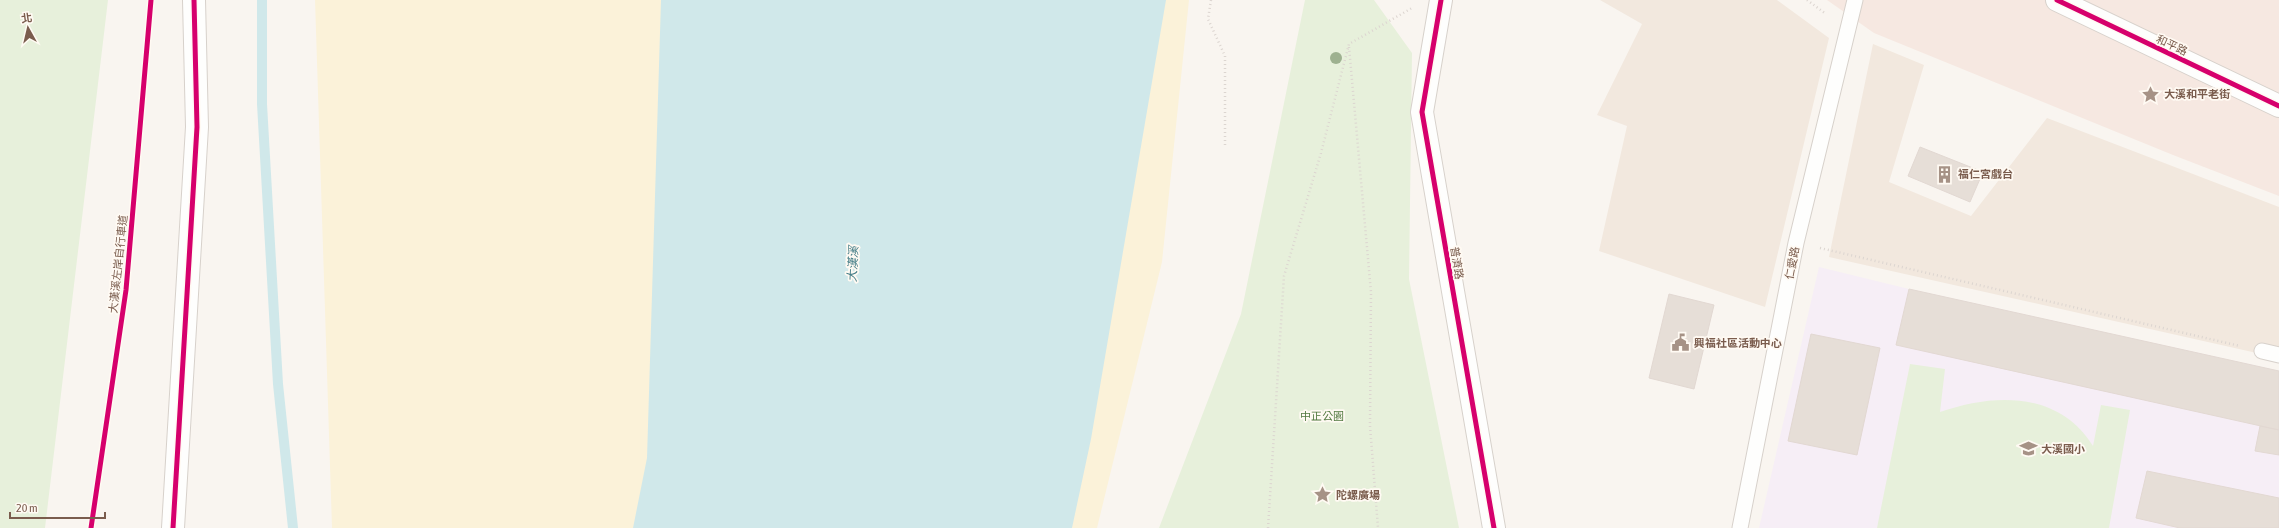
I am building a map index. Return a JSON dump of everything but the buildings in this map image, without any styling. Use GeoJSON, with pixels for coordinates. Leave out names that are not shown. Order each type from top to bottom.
{"type":"FeatureCollection","features":[{"type":"Feature","properties":{"kind":"street"},"geometry":{"type":"LineString","coordinates":[[173,528],[197,127],[194,0]]}},
{"type":"Feature","properties":{"kind":"street","name":"普濟路"},"geometry":{"type":"LineString","coordinates":[[1441,0],[1422,112],[1494,528]]}},
{"type":"Feature","properties":{"kind":"street","name":"和平路"},"geometry":{"type":"LineString","coordinates":[[2057,0],[2279,106]]}},
{"type":"Feature","properties":{"kind":"lane","name":"仁愛路"},"geometry":{"type":"LineString","coordinates":[[1740,528],[1796,243],[1855,0]]}},
{"type":"Feature","properties":{"kind":"lane"},"geometry":{"type":"LineString","coordinates":[[2262,351],[2279,355]]}},
{"type":"Feature","properties":{"kind":"path"},"geometry":{"type":"LineString","coordinates":[[1211,0],[1208,19],[1225,56],[1225,145]]}},
{"type":"Feature","properties":{"kind":"path"},"geometry":{"type":"LineString","coordinates":[[1268,528],[1284,276],[1321,153],[1349,44],[1414,7]]}},
{"type":"Feature","properties":{"kind":"path"},"geometry":{"type":"LineString","coordinates":[[1349,44],[1371,292],[1370,426],[1378,528]]}},
{"type":"Feature","properties":{"kind":"path"},"geometry":{"type":"LineString","coordinates":[[1796,243],[2262,351]]}},
{"type":"Feature","properties":{"kind":"shaded area"},"geometry":{"type":"Polygon","coordinates":[[[1600,0],[1777,0],[1829,38],[1765,307],[1599,251],[1627,126],[1597,115],[1642,24],[1600,0]]]}},
{"type":"Feature","properties":{"kind":"shaded area","name":"大溪和平老街"},"geometry":{"type":"Polygon","coordinates":[[[1827,0],[2279,0],[2279,196],[2173,155],[1874,33],[1827,0]]]}},
{"type":"Feature","properties":{"kind":"shaded area"},"geometry":{"type":"Polygon","coordinates":[[[1873,44],[1924,65],[1889,182],[1971,216],[2047,118],[2279,207],[2279,358],[1829,257],[1873,44]]]}},
{"type":"Feature","properties":{"kind":"shaded area","name":"大溪國小"},"geometry":{"type":"Polygon","coordinates":[[[1819,267],[1909,289],[2279,371],[2279,528],[1759,528],[1819,267]]]}},
{"type":"Feature","properties":{"kind":"green space"},"geometry":{"type":"Polygon","coordinates":[[[0,0],[108,0],[45,528],[0,528],[0,0]]]}},
{"type":"Feature","properties":{"kind":"green space","name":"中正公園"},"geometry":{"type":"Polygon","coordinates":[[[1305,0],[1374,0],[1412,53],[1409,279],[1459,528],[1159,528],[1241,314],[1305,0]]]}},
{"type":"Feature","properties":{"kind":"green space"},"geometry":{"type":"Polygon","coordinates":[[[1910,364],[1945,369],[1940,412],[1982,402],[2003,400],[2024,401],[2044,406],[2062,415],[2079,428],[2093,446],[2101,405],[2130,410],[2109,528],[1877,528],[1910,364]]]}},
{"type":"Feature","properties":{"kind":"sand"},"geometry":{"type":"Polygon","coordinates":[[[315,0],[1189,0],[1162,262],[1097,528],[332,528],[315,0]]]}},
{"type":"Feature","properties":{"kind":"water","name":"大漢溪"},"geometry":{"type":"Polygon","coordinates":[[[661,0],[1166,0],[1091,439],[1072,528],[633,528],[647,458],[661,0]]]}},
{"type":"Feature","properties":{"kind":"waterway"},"geometry":{"type":"LineString","coordinates":[[262,0],[262,104],[278,384],[293,528]]}},
{"type":"Feature","properties":{"kind":"cycle path","name":"大漢溪左岸自行車道"},"geometry":{"type":"LineString","coordinates":[[91,528],[126,290],[151,0]]}},
{"type":"Feature","properties":{"kind":"cycle path"},"geometry":{"type":"LineString","coordinates":[[173,528],[197,127],[194,0]]}},
{"type":"Feature","properties":{"kind":"cycle path"},"geometry":{"type":"LineString","coordinates":[[1441,0],[1422,112],[1494,528]]}},
{"type":"Feature","properties":{"kind":"cycle path"},"geometry":{"type":"LineString","coordinates":[[2057,0],[2279,106]]}},
{"type":"Feature","properties":{"kind":"place","name":"大溪和平老街"},"geometry":{"type":"Point","coordinates":[2151,94]}},
{"type":"Feature","properties":{"kind":"place","name":"福仁宮戲台"},"geometry":{"type":"Point","coordinates":[1945,174]}},
{"type":"Feature","properties":{"kind":"place","name":"興福社區活動中心"},"geometry":{"type":"Point","coordinates":[1681,343]}},
{"type":"Feature","properties":{"kind":"place","name":"大溪國小"},"geometry":{"type":"Point","coordinates":[2028,449]}},
{"type":"Feature","properties":{"kind":"place","name":"陀螺廣場"},"geometry":{"type":"Point","coordinates":[1323,495]}}]}
